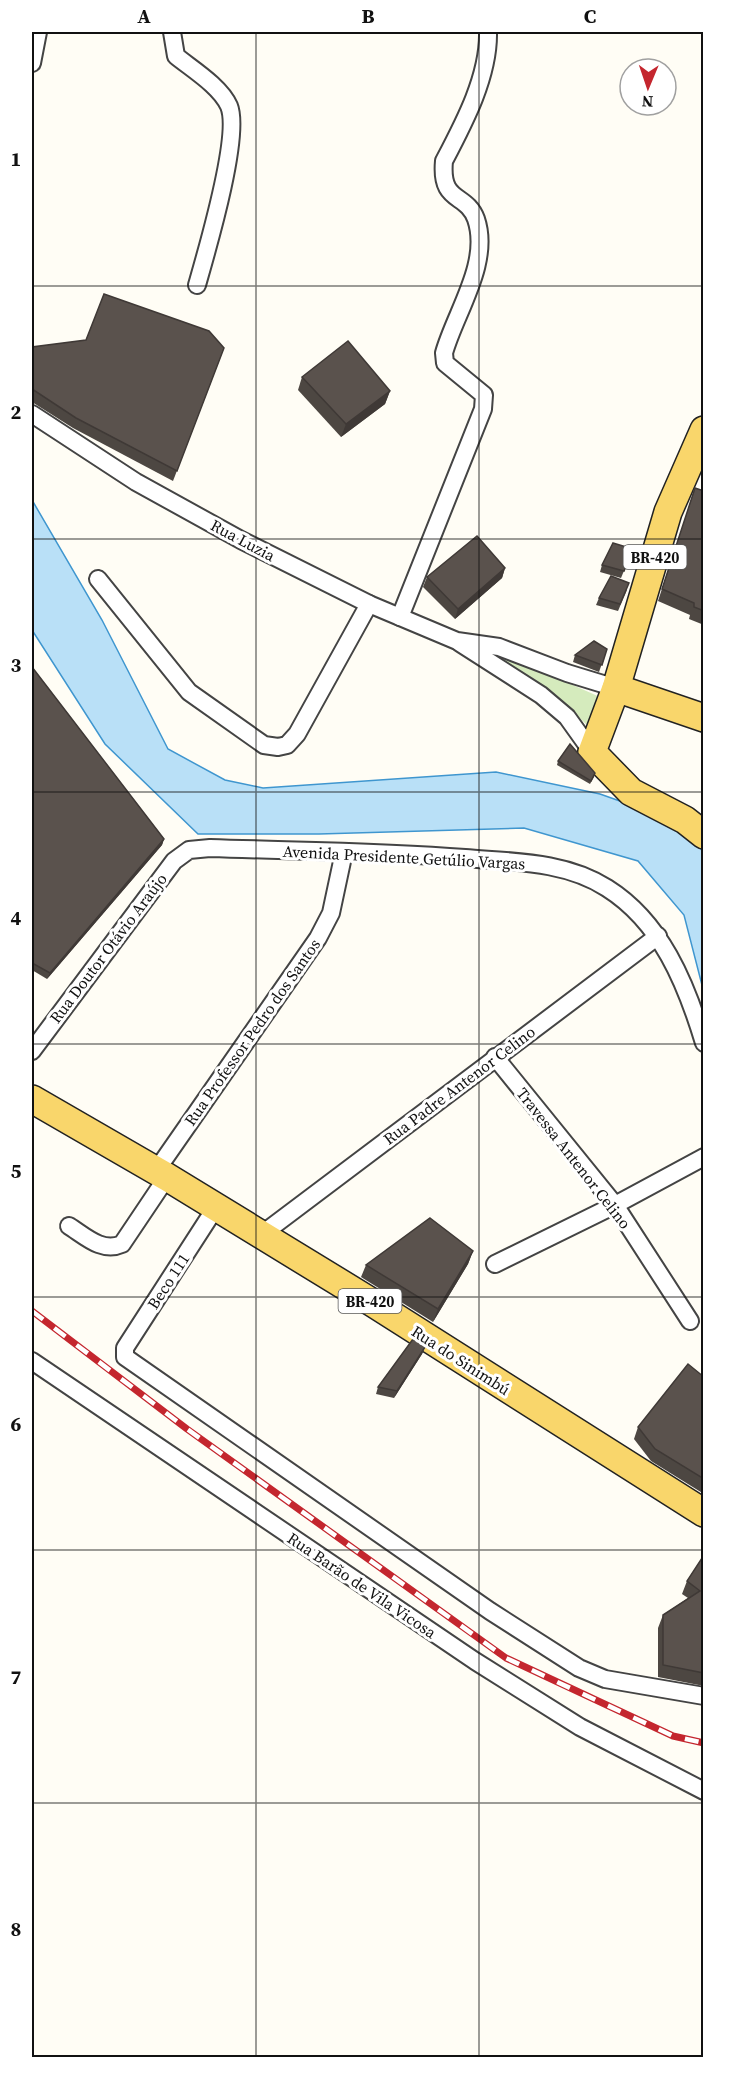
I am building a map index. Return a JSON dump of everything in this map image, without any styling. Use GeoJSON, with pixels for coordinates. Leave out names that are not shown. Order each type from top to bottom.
{"type":"FeatureCollection","features":[{"type":"Feature","properties":{"kind":"main road","name":"BR-420"},"geometry":{"type":"LineString","coordinates":[[592,752],[616,688],[668,512],[704,430]]}},
{"type":"Feature","properties":{"kind":"main road"},"geometry":{"type":"LineString","coordinates":[[616,688],[704,718]]}},
{"type":"Feature","properties":{"kind":"main road"},"geometry":{"type":"LineString","coordinates":[[592,752],[631,792],[685,820],[704,835]]}},
{"type":"Feature","properties":{"kind":"main road","name":"Rua do Sinimbú"},"geometry":{"type":"LineString","coordinates":[[32,1099],[161,1174],[373,1303],[704,1513]]}},
{"type":"Feature","properties":{"kind":"street"},"geometry":{"type":"LineString","coordinates":[[32,63],[38,32]]}},
{"type":"Feature","properties":{"kind":"street"},"geometry":{"type":"LineString","coordinates":[[172,32],[176,56],[217,91],[229,105],[233,127],[214,225],[197,285]]}},
{"type":"Feature","properties":{"kind":"street"},"geometry":{"type":"LineString","coordinates":[[400,617],[483,409],[484,395],[445,363],[444,353],[477,263],[479,241],[475,217],[445,186],[444,161],[482,75],[489,52],[488,32]]}},
{"type":"Feature","properties":{"kind":"street","name":"Rua Luzia"},"geometry":{"type":"LineString","coordinates":[[35,417],[136,482],[241,540],[369,604],[457,640],[541,695],[567,717],[592,752]]}},
{"type":"Feature","properties":{"kind":"street"},"geometry":{"type":"LineString","coordinates":[[98,579],[189,692],[251,737],[264,745],[278,747],[287,745],[297,734],[369,604]]}},
{"type":"Feature","properties":{"kind":"street","name":"Rua Luzia"},"geometry":{"type":"LineString","coordinates":[[457,640],[499,647],[567,673],[616,688]]}},
{"type":"Feature","properties":{"kind":"street","name":"Avenida Presidente Getúlio Vargas"},"geometry":{"type":"LineString","coordinates":[[189,850],[210,848],[414,854],[532,863],[563,868],[607,888],[624,901],[658,936],[688,995],[704,1042]]}},
{"type":"Feature","properties":{"kind":"street","name":"Rua Doutor Otávio Araújo"},"geometry":{"type":"LineString","coordinates":[[32,1051],[174,861],[189,850]]}},
{"type":"Feature","properties":{"kind":"street","name":"Rua Professor Pedro dos Santos"},"geometry":{"type":"LineString","coordinates":[[69,1226],[102,1247],[113,1248],[122,1244],[161,1174],[318,938],[331,913],[344,852]]}},
{"type":"Feature","properties":{"kind":"street","name":"Rua Padre Antenor Celino"},"geometry":{"type":"LineString","coordinates":[[261,1235],[658,936]]}},
{"type":"Feature","properties":{"kind":"street","name":"Travessa Antenor Celino"},"geometry":{"type":"LineString","coordinates":[[495,1057],[615,1205],[690,1320]]}},
{"type":"Feature","properties":{"kind":"street"},"geometry":{"type":"LineString","coordinates":[[495,1264],[615,1205],[704,1157]]}},
{"type":"Feature","properties":{"kind":"street","name":"Beco 111"},"geometry":{"type":"LineString","coordinates":[[216,1208],[125,1348],[125,1357],[490,1611],[579,1668],[604,1679],[704,1696]]}},
{"type":"Feature","properties":{"kind":"street","name":"Rua Barão de Vila Vicosa"},"geometry":{"type":"LineString","coordinates":[[32,1361],[475,1661],[580,1727],[704,1791]]}},
{"type":"Feature","properties":{"kind":"green space"},"geometry":{"type":"Polygon","coordinates":[[[489,648],[600,697],[591,729],[556,695],[494,664],[489,648]]]}},
{"type":"Feature","properties":{"kind":"water"},"geometry":{"type":"Polygon","coordinates":[[[32,500],[102,620],[168,749],[225,780],[263,788],[496,772],[600,794],[651,812],[701,849],[703,853],[703,989],[684,915],[638,861],[524,828],[319,834],[198,834],[105,744],[32,630],[32,500]]]}},
{"type":"Feature","properties":{"kind":"building"},"geometry":{"type":"Polygon","coordinates":[[[104,294],[209,331],[224,348],[177,471],[76,418],[32,389],[32,347],[86,340],[104,294]]]}},
{"type":"Feature","properties":{"kind":"building"},"geometry":{"type":"Polygon","coordinates":[[[348,341],[390,391],[346,424],[302,377],[348,341]]]}},
{"type":"Feature","properties":{"kind":"building"},"geometry":{"type":"Polygon","coordinates":[[[695,488],[704,491],[704,611],[694,607],[694,603],[662,589],[695,488]]]}},
{"type":"Feature","properties":{"kind":"building"},"geometry":{"type":"Polygon","coordinates":[[[477,536],[505,568],[458,609],[427,577],[477,536]]]}},
{"type":"Feature","properties":{"kind":"building"},"geometry":{"type":"Polygon","coordinates":[[[613,543],[633,549],[624,571],[602,565],[613,543]]]}},
{"type":"Feature","properties":{"kind":"building"},"geometry":{"type":"Polygon","coordinates":[[[611,576],[629,583],[620,604],[599,598],[611,576]]]}},
{"type":"Feature","properties":{"kind":"building"},"geometry":{"type":"Polygon","coordinates":[[[594,641],[607,649],[602,665],[575,655],[594,641]]]}},
{"type":"Feature","properties":{"kind":"building"},"geometry":{"type":"Polygon","coordinates":[[[32,667],[164,839],[50,973],[32,963],[32,667]]]}},
{"type":"Feature","properties":{"kind":"building"},"geometry":{"type":"Polygon","coordinates":[[[570,744],[595,773],[591,781],[558,761],[570,744]]]}},
{"type":"Feature","properties":{"kind":"building"},"geometry":{"type":"Polygon","coordinates":[[[430,1218],[473,1251],[438,1309],[366,1265],[430,1218]]]}},
{"type":"Feature","properties":{"kind":"building"},"geometry":{"type":"Polygon","coordinates":[[[413,1339],[425,1347],[397,1391],[378,1387],[413,1339]]]}},
{"type":"Feature","properties":{"kind":"building"},"geometry":{"type":"Polygon","coordinates":[[[688,1364],[704,1377],[704,1479],[655,1449],[638,1427],[688,1364]]]}},
{"type":"Feature","properties":{"kind":"building"},"geometry":{"type":"Polygon","coordinates":[[[704,1555],[704,1673],[663,1665],[663,1615],[700,1591],[687,1581],[704,1555]]]}},
{"type":"Feature","properties":{"kind":"railway"},"geometry":{"type":"LineString","coordinates":[[32,1311],[187,1429],[506,1658],[673,1736],[704,1743]]}}]}
